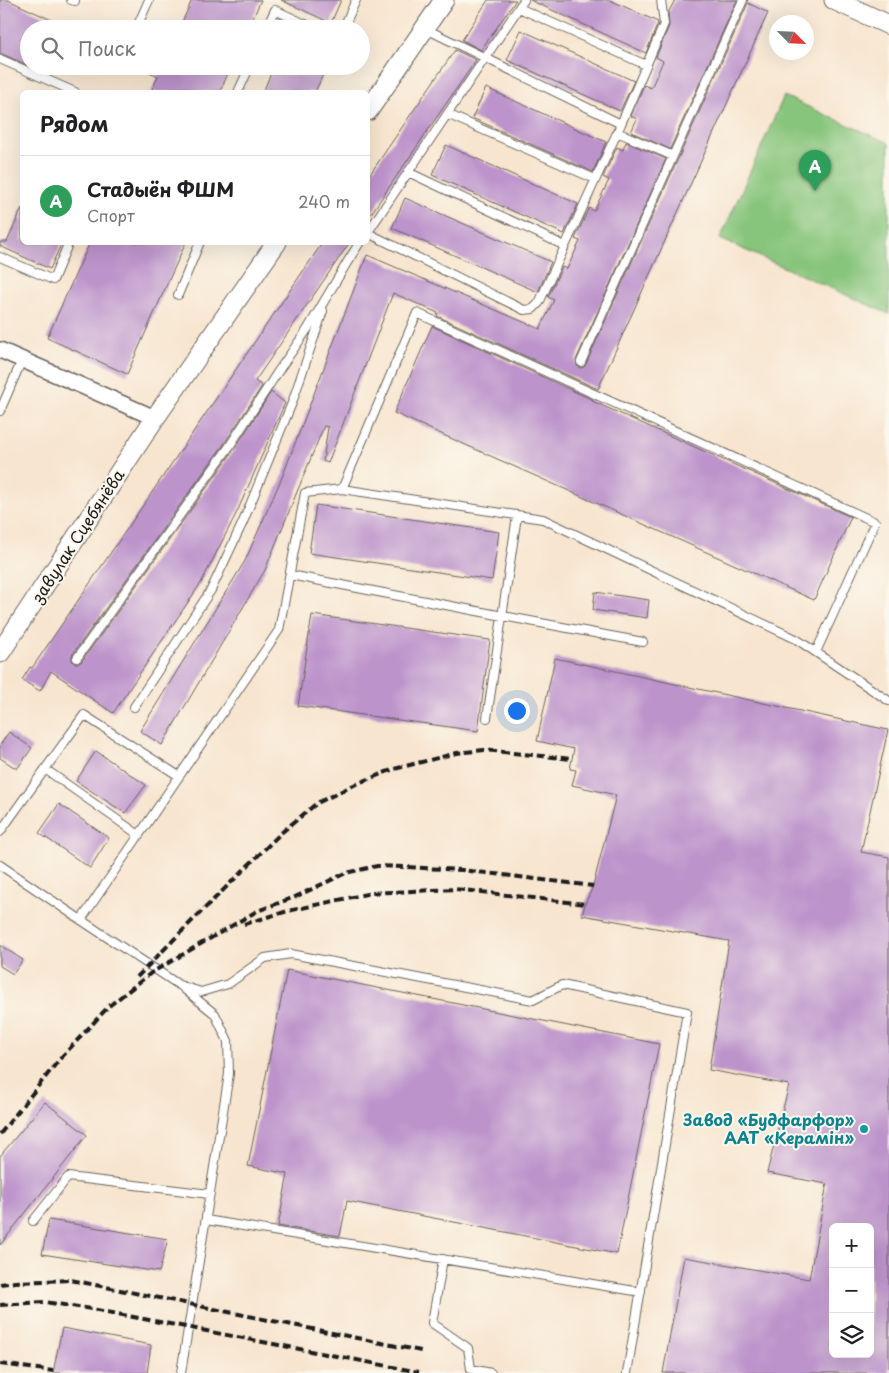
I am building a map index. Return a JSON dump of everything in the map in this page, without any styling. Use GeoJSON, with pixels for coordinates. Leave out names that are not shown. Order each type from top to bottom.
{"type":"FeatureCollection","features":[{"type":"Feature","properties":{"kind":"street"},"geometry":{"type":"LineString","coordinates":[[834,0],[889,25]]}},
{"type":"Feature","properties":{"kind":"street"},"geometry":{"type":"LineString","coordinates":[[370,108],[425,28],[440,2]]}},
{"type":"Feature","properties":{"kind":"street","name":"завулак Сцебянёва"},"geometry":{"type":"LineString","coordinates":[[0,653],[155,418],[275,245]]}},
{"type":"Feature","properties":{"kind":"street"},"geometry":{"type":"LineString","coordinates":[[0,350],[155,418]]}},
{"type":"Feature","properties":{"kind":"lane"},"geometry":{"type":"LineString","coordinates":[[71,0],[75,0]]}},
{"type":"Feature","properties":{"kind":"lane"},"geometry":{"type":"LineString","coordinates":[[140,20],[149,0]]}},
{"type":"Feature","properties":{"kind":"lane"},"geometry":{"type":"LineString","coordinates":[[347,20],[356,0]]}},
{"type":"Feature","properties":{"kind":"lane"},"geometry":{"type":"LineString","coordinates":[[370,230],[524,0]]}},
{"type":"Feature","properties":{"kind":"lane"},"geometry":{"type":"LineString","coordinates":[[370,234],[524,310],[533,309],[539,303],[621,124],[664,24],[661,0]]}},
{"type":"Feature","properties":{"kind":"lane"},"geometry":{"type":"LineString","coordinates":[[581,362],[743,0]]}},
{"type":"Feature","properties":{"kind":"lane"},"geometry":{"type":"LineString","coordinates":[[519,8],[646,65]]}},
{"type":"Feature","properties":{"kind":"lane"},"geometry":{"type":"LineString","coordinates":[[270,20],[274,10],[296,20]]}},
{"type":"Feature","properties":{"kind":"lane"},"geometry":{"type":"LineString","coordinates":[[425,28],[621,124]]}},
{"type":"Feature","properties":{"kind":"lane"},"geometry":{"type":"LineString","coordinates":[[0,59],[20,68]]}},
{"type":"Feature","properties":{"kind":"lane"},"geometry":{"type":"LineString","coordinates":[[36,75],[70,90]]}},
{"type":"Feature","properties":{"kind":"lane"},"geometry":{"type":"LineString","coordinates":[[239,90],[246,75]]}},
{"type":"Feature","properties":{"kind":"lane"},"geometry":{"type":"LineString","coordinates":[[448,114],[595,179]]}},
{"type":"Feature","properties":{"kind":"lane"},"geometry":{"type":"LineString","coordinates":[[617,132],[673,156]]}},
{"type":"Feature","properties":{"kind":"lane"},"geometry":{"type":"LineString","coordinates":[[408,172],[565,246]]}},
{"type":"Feature","properties":{"kind":"lane"},"geometry":{"type":"LineString","coordinates":[[0,257],[53,280],[68,245]]}},
{"type":"Feature","properties":{"kind":"lane"},"geometry":{"type":"LineString","coordinates":[[178,295],[199,245]]}},
{"type":"Feature","properties":{"kind":"lane"},"geometry":{"type":"LineString","coordinates":[[77,658],[229,447],[307,330],[358,245]]}},
{"type":"Feature","properties":{"kind":"lane"},"geometry":{"type":"LineString","coordinates":[[134,707],[211,590],[239,531],[292,403],[328,297]]}},
{"type":"Feature","properties":{"kind":"lane"},"geometry":{"type":"LineString","coordinates":[[342,489],[417,313],[875,522],[816,652]]}},
{"type":"Feature","properties":{"kind":"lane"},"geometry":{"type":"LineString","coordinates":[[0,411],[22,360]]}},
{"type":"Feature","properties":{"kind":"lane"},"geometry":{"type":"LineString","coordinates":[[81,920],[279,630],[306,493],[342,489],[543,519],[796,639],[889,700]]}},
{"type":"Feature","properties":{"kind":"lane"},"geometry":{"type":"LineString","coordinates":[[487,718],[517,516]]}},
{"type":"Feature","properties":{"kind":"lane"},"geometry":{"type":"LineString","coordinates":[[290,575],[643,642]]}},
{"type":"Feature","properties":{"kind":"lane"},"geometry":{"type":"LineString","coordinates":[[0,832],[84,715],[179,776]]}},
{"type":"Feature","properties":{"kind":"lane"},"geometry":{"type":"LineString","coordinates":[[45,769],[139,835]]}},
{"type":"Feature","properties":{"kind":"lane"},"geometry":{"type":"LineString","coordinates":[[0,865],[179,985],[214,1014],[228,1041],[228,1074],[181,1373]]}},
{"type":"Feature","properties":{"kind":"lane"},"geometry":{"type":"LineString","coordinates":[[179,985],[201,992],[228,984],[265,958],[292,954],[533,1000],[562,985],[687,1012],[627,1373]]}},
{"type":"Feature","properties":{"kind":"lane"},"geometry":{"type":"LineString","coordinates":[[33,1221],[68,1177],[210,1194]]}},
{"type":"Feature","properties":{"kind":"lane"},"geometry":{"type":"LineString","coordinates":[[206,1220],[641,1292]]}},
{"type":"Feature","properties":{"kind":"lane"},"geometry":{"type":"LineString","coordinates":[[442,1259],[432,1323],[468,1348],[471,1369],[491,1373]]}},
{"type":"Feature","properties":{"kind":"green space"},"geometry":{"type":"Polygon","coordinates":[[[784,96],[889,143],[889,314],[720,239],[784,96]]]}},
{"type":"Feature","properties":{"kind":"building"},"geometry":{"type":"Polygon","coordinates":[[[0,0],[8,0],[51,20],[20,20],[20,62],[0,53],[0,0]]]}},
{"type":"Feature","properties":{"kind":"building"},"geometry":{"type":"Polygon","coordinates":[[[192,0],[261,0],[252,20],[183,20],[192,0]]]}},
{"type":"Feature","properties":{"kind":"building"},"geometry":{"type":"Polygon","coordinates":[[[281,0],[341,0],[332,20],[324,20],[281,0]]]}},
{"type":"Feature","properties":{"kind":"building"},"geometry":{"type":"Polygon","coordinates":[[[488,0],[516,0],[481,50],[462,40],[488,0]]]}},
{"type":"Feature","properties":{"kind":"building"},"geometry":{"type":"Polygon","coordinates":[[[530,0],[610,0],[658,23],[646,53],[530,0]]]}},
{"type":"Feature","properties":{"kind":"building"},"geometry":{"type":"Polygon","coordinates":[[[675,0],[737,0],[670,149],[631,132],[637,119],[631,116],[644,85],[651,88],[663,61],[656,57],[669,26],[668,13],[675,0]]]}},
{"type":"Feature","properties":{"kind":"building"},"geometry":{"type":"Polygon","coordinates":[[[748,3],[768,13],[598,389],[437,316],[438,313],[393,293],[328,463],[323,461],[328,427],[324,426],[265,570],[162,745],[140,731],[245,561],[283,475],[367,255],[540,329],[554,300],[548,297],[562,267],[567,269],[580,241],[575,239],[589,208],[594,211],[609,180],[603,177],[617,147],[623,150],[626,142],[666,159],[576,360],[577,366],[584,367],[748,3]]]}},
{"type":"Feature","properties":{"kind":"building"},"geometry":{"type":"Polygon","coordinates":[[[521,30],[634,81],[620,111],[507,60],[521,30]]]}},
{"type":"Feature","properties":{"kind":"building"},"geometry":{"type":"Polygon","coordinates":[[[455,50],[476,60],[370,215],[370,174],[455,50]]]}},
{"type":"Feature","properties":{"kind":"building"},"geometry":{"type":"Polygon","coordinates":[[[156,75],[227,75],[221,90],[152,90],[158,76],[156,75]]]}},
{"type":"Feature","properties":{"kind":"building"},"geometry":{"type":"Polygon","coordinates":[[[270,75],[323,75],[316,90],[264,90],[270,75]]]}},
{"type":"Feature","properties":{"kind":"building"},"geometry":{"type":"Polygon","coordinates":[[[486,88],[606,142],[593,172],[472,118],[486,88]]]}},
{"type":"Feature","properties":{"kind":"building"},"geometry":{"type":"Polygon","coordinates":[[[446,145],[578,204],[564,234],[432,175],[446,145]]]}},
{"type":"Feature","properties":{"kind":"building"},"geometry":{"type":"Polygon","coordinates":[[[405,198],[551,262],[538,292],[392,228],[405,198]]]}},
{"type":"Feature","properties":{"kind":"building"},"geometry":{"type":"Polygon","coordinates":[[[20,213],[20,245],[61,245],[50,269],[0,246],[0,242],[7,242],[20,213]]]}},
{"type":"Feature","properties":{"kind":"building"},"geometry":{"type":"Polygon","coordinates":[[[89,245],[185,245],[127,374],[47,338],[89,245]]]}},
{"type":"Feature","properties":{"kind":"building"},"geometry":{"type":"Polygon","coordinates":[[[321,245],[348,245],[255,381],[262,386],[224,444],[72,655],[74,663],[82,661],[234,450],[271,392],[285,403],[237,512],[201,583],[113,713],[51,671],[40,691],[22,680],[30,667],[32,668],[321,245]]]}},
{"type":"Feature","properties":{"kind":"building"},"geometry":{"type":"Polygon","coordinates":[[[432,326],[592,401],[851,517],[814,600],[394,413],[432,326]]]}},
{"type":"Feature","properties":{"kind":"building"},"geometry":{"type":"Polygon","coordinates":[[[316,505],[499,532],[492,580],[309,553],[316,505]]]}},
{"type":"Feature","properties":{"kind":"building"},"geometry":{"type":"Polygon","coordinates":[[[595,592],[649,600],[647,618],[593,610],[595,592]]]}},
{"type":"Feature","properties":{"kind":"building"},"geometry":{"type":"Polygon","coordinates":[[[312,615],[490,640],[478,731],[298,706],[312,615]]]}},
{"type":"Feature","properties":{"kind":"building"},"geometry":{"type":"Polygon","coordinates":[[[555,658],[888,730],[861,852],[889,857],[889,1373],[663,1373],[684,1257],[809,1279],[827,1184],[767,1173],[789,1085],[709,1070],[729,941],[582,915],[593,886],[616,795],[572,785],[576,770],[570,769],[574,749],[537,741],[555,658]]]}},
{"type":"Feature","properties":{"kind":"building"},"geometry":{"type":"Polygon","coordinates":[[[9,732],[32,748],[17,769],[0,758],[0,745],[9,732]]]}},
{"type":"Feature","properties":{"kind":"building"},"geometry":{"type":"Polygon","coordinates":[[[96,751],[146,785],[125,813],[76,781],[96,751]]]}},
{"type":"Feature","properties":{"kind":"building"},"geometry":{"type":"Polygon","coordinates":[[[59,804],[109,838],[90,868],[39,833],[59,804]]]}},
{"type":"Feature","properties":{"kind":"building"},"geometry":{"type":"Polygon","coordinates":[[[0,945],[23,960],[13,974],[0,966],[0,945]]]}},
{"type":"Feature","properties":{"kind":"building"},"geometry":{"type":"Polygon","coordinates":[[[287,970],[659,1044],[617,1254],[347,1201],[340,1236],[278,1226],[288,1174],[248,1166],[287,970]]]}},
{"type":"Feature","properties":{"kind":"building"},"geometry":{"type":"Polygon","coordinates":[[[45,1102],[87,1135],[0,1245],[0,1156],[45,1102]]]}},
{"type":"Feature","properties":{"kind":"building"},"geometry":{"type":"Polygon","coordinates":[[[49,1220],[168,1239],[159,1272],[42,1254],[49,1220]]]}},
{"type":"Feature","properties":{"kind":"building"},"geometry":{"type":"Polygon","coordinates":[[[62,1328],[151,1345],[147,1373],[53,1373],[62,1328]]]}},
{"type":"Feature","properties":{"kind":"railway"},"geometry":{"type":"LineString","coordinates":[[137,977],[281,833],[317,803],[356,784],[394,769],[457,753],[484,750],[572,759]]}},
{"type":"Feature","properties":{"kind":"railway"},"geometry":{"type":"LineString","coordinates":[[0,1134],[59,1060],[109,1006],[151,973],[257,911],[295,897],[346,873],[377,866],[406,867],[462,870],[593,886]]}},
{"type":"Feature","properties":{"kind":"railway"},"geometry":{"type":"LineString","coordinates":[[244,924],[288,911],[371,893],[455,889],[585,904]]}},
{"type":"Feature","properties":{"kind":"railway"},"geometry":{"type":"LineString","coordinates":[[0,1284],[71,1280],[421,1351]]}},
{"type":"Feature","properties":{"kind":"railway"},"geometry":{"type":"LineString","coordinates":[[0,1305],[44,1302],[92,1309],[419,1372]]}},
{"type":"Feature","properties":{"kind":"railway"},"geometry":{"type":"LineString","coordinates":[[0,1364],[53,1371]]}},
{"type":"Feature","properties":{"kind":"place","name":"Стадыён ФШМ"},"geometry":{"type":"Point","coordinates":[815,191]}},
{"type":"Feature","properties":{"kind":"place","name":"Завод «Будфарфор» ААТ «Керамін»"},"geometry":{"type":"Point","coordinates":[864,1129]}}]}
